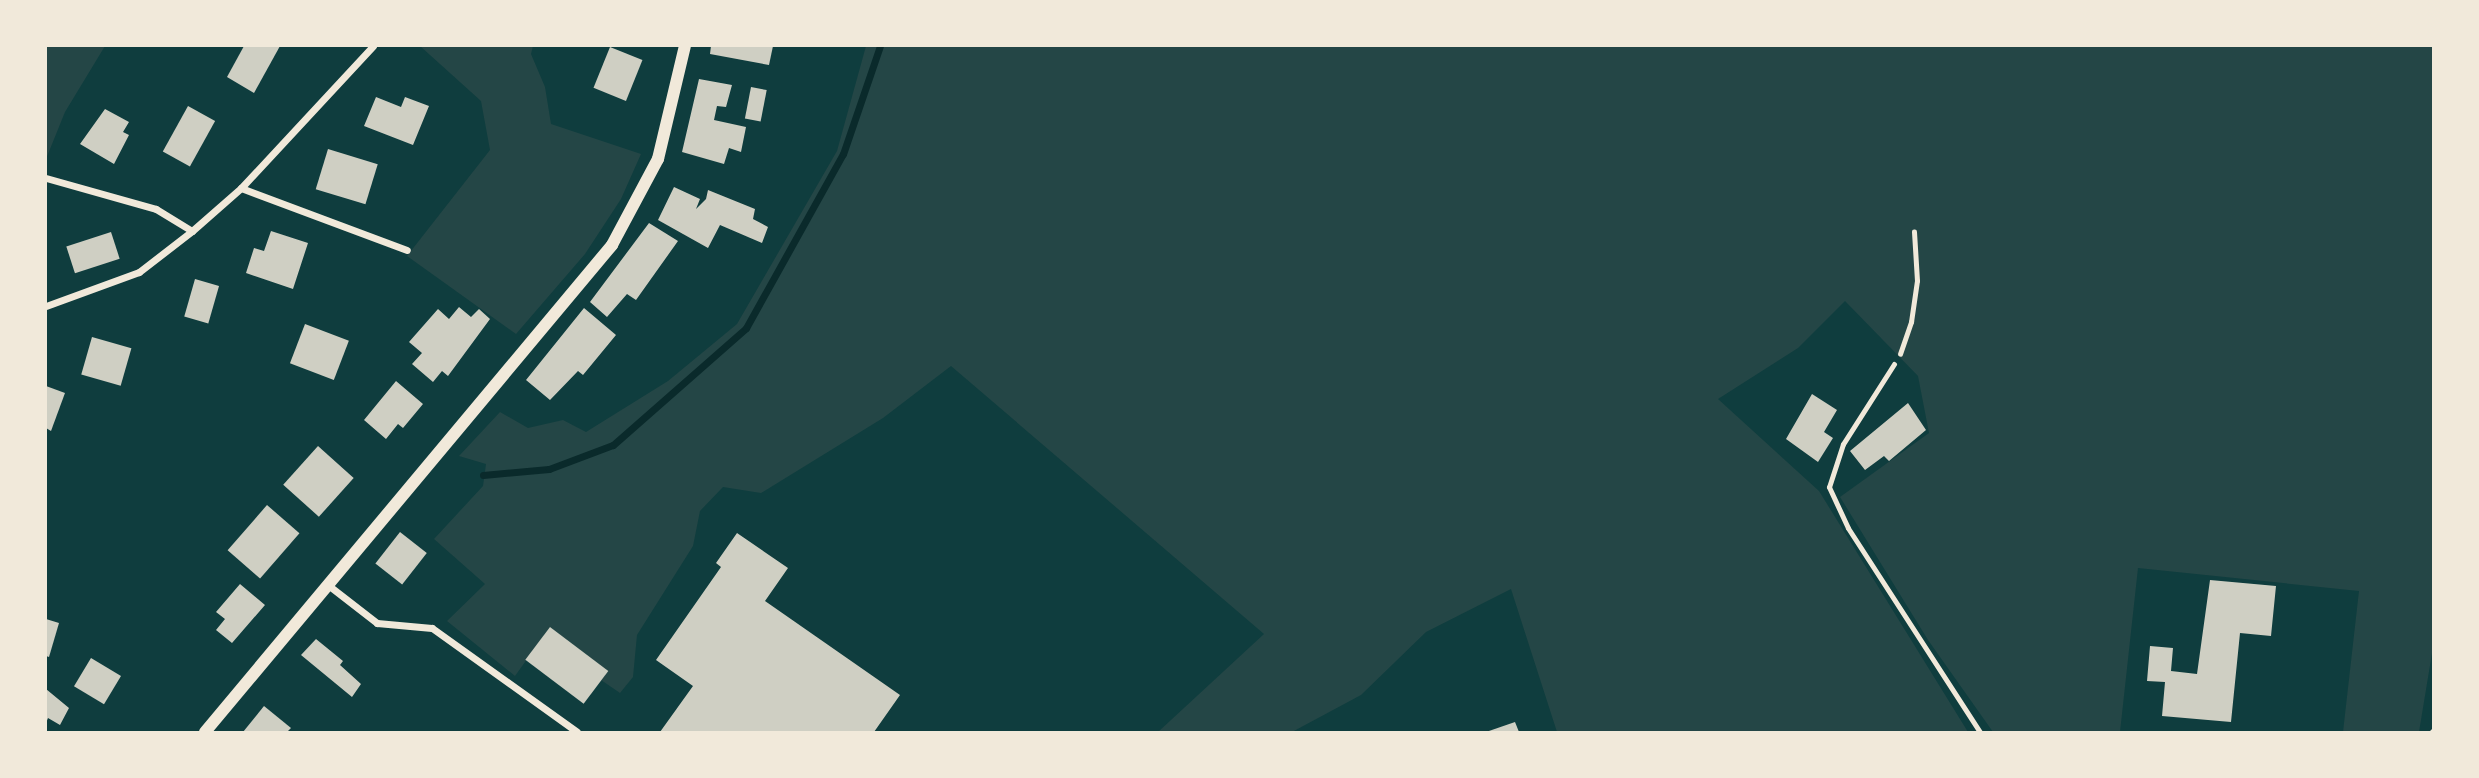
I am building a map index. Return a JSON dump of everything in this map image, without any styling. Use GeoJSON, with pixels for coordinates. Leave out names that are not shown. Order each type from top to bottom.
{"type":"FeatureCollection","features":[{"type":"Feature","properties":{"kind":"street"},"geometry":{"type":"LineString","coordinates":[[46,306],[139,272],[192,231],[241,188],[373,46]]}},
{"type":"Feature","properties":{"kind":"street"},"geometry":{"type":"LineString","coordinates":[[205,733],[533,345],[625,227],[658,159],[685,46]]}},
{"type":"Feature","properties":{"kind":"street"},"geometry":{"type":"LineString","coordinates":[[46,178],[156,209],[192,231]]}},
{"type":"Feature","properties":{"kind":"street"},"geometry":{"type":"LineString","coordinates":[[241,188],[407,250]]}},
{"type":"Feature","properties":{"kind":"street"},"geometry":{"type":"LineString","coordinates":[[328,585],[377,623],[432,628],[577,733]]}},
{"type":"Feature","properties":{"kind":"lane"},"geometry":{"type":"LineString","coordinates":[[1894,364],[1843,444],[1829,487],[1848,528],[1980,733]]}},
{"type":"Feature","properties":{"kind":"path"},"geometry":{"type":"LineString","coordinates":[[1894,364],[1911,322],[1918,252],[1914,232]]}},
{"type":"Feature","properties":{"kind":"shaded area"},"geometry":{"type":"Polygon","coordinates":[[[46,46],[105,46],[65,112],[46,159],[46,46]]]}},
{"type":"Feature","properties":{"kind":"shaded area"},"geometry":{"type":"Polygon","coordinates":[[[420,46],[533,46],[531,54],[545,87],[551,124],[641,154],[621,199],[585,254],[516,334],[407,256],[490,150],[481,101],[420,46]]]}},
{"type":"Feature","properties":{"kind":"shaded area"},"geometry":{"type":"Polygon","coordinates":[[[866,46],[2433,46],[2434,641],[2419,732],[2343,732],[2359,591],[2138,568],[2120,732],[1993,732],[1928,640],[1840,497],[1929,433],[1918,376],[1845,301],[1798,348],[1718,399],[1819,491],[1968,732],[1557,732],[1511,589],[1426,632],[1361,695],[1292,732],[1158,732],[1264,634],[951,366],[883,418],[761,493],[723,487],[700,511],[693,546],[637,635],[633,677],[620,693],[601,680],[608,671],[550,627],[515,676],[447,621],[485,584],[434,539],[483,486],[486,464],[459,456],[500,412],[528,428],[563,420],[586,432],[668,381],[737,324],[837,151],[866,46]]]}},
{"type":"Feature","properties":{"kind":"building"},"geometry":{"type":"Polygon","coordinates":[[[244,46],[280,46],[254,93],[227,77],[244,46]]]}},
{"type":"Feature","properties":{"kind":"building"},"geometry":{"type":"Polygon","coordinates":[[[711,46],[773,46],[769,65],[710,54],[711,46]]]}},
{"type":"Feature","properties":{"kind":"building"},"geometry":{"type":"Polygon","coordinates":[[[610,47],[642,60],[626,101],[594,88],[610,47]]]}},
{"type":"Feature","properties":{"kind":"building"},"geometry":{"type":"Polygon","coordinates":[[[699,79],[732,85],[726,107],[717,106],[714,120],[746,127],[741,152],[729,148],[724,164],[682,152],[699,79]]]}},
{"type":"Feature","properties":{"kind":"building"},"geometry":{"type":"Polygon","coordinates":[[[751,87],[767,90],[761,121],[745,118],[751,87]]]}},
{"type":"Feature","properties":{"kind":"building"},"geometry":{"type":"Polygon","coordinates":[[[376,97],[401,107],[405,97],[429,106],[413,145],[364,126],[376,97]]]}},
{"type":"Feature","properties":{"kind":"building"},"geometry":{"type":"Polygon","coordinates":[[[188,106],[215,121],[190,167],[163,151],[188,106]]]}},
{"type":"Feature","properties":{"kind":"building"},"geometry":{"type":"Polygon","coordinates":[[[105,109],[129,122],[123,132],[129,135],[114,164],[80,144],[105,109]]]}},
{"type":"Feature","properties":{"kind":"building"},"geometry":{"type":"Polygon","coordinates":[[[328,149],[378,164],[365,204],[316,189],[328,149]]]}},
{"type":"Feature","properties":{"kind":"building"},"geometry":{"type":"Polygon","coordinates":[[[674,187],[700,199],[696,209],[706,199],[708,190],[755,209],[753,219],[768,227],[762,243],[720,225],[708,248],[658,220],[674,187]]]}},
{"type":"Feature","properties":{"kind":"building"},"geometry":{"type":"Polygon","coordinates":[[[649,223],[678,241],[636,300],[627,294],[607,317],[590,302],[649,223]]]}},
{"type":"Feature","properties":{"kind":"building"},"geometry":{"type":"Polygon","coordinates":[[[271,231],[308,243],[293,289],[246,273],[254,248],[264,251],[271,231]]]}},
{"type":"Feature","properties":{"kind":"building"},"geometry":{"type":"Polygon","coordinates":[[[111,232],[120,259],[75,273],[66,247],[111,232]]]}},
{"type":"Feature","properties":{"kind":"building"},"geometry":{"type":"Polygon","coordinates":[[[195,279],[219,286],[208,323],[184,316],[195,279]]]}},
{"type":"Feature","properties":{"kind":"building"},"geometry":{"type":"Polygon","coordinates":[[[459,307],[471,317],[479,309],[490,319],[448,376],[442,371],[433,382],[412,364],[422,353],[409,342],[438,309],[449,319],[459,307]]]}},
{"type":"Feature","properties":{"kind":"building"},"geometry":{"type":"Polygon","coordinates":[[[584,308],[616,335],[583,375],[578,371],[550,400],[526,380],[584,308]]]}},
{"type":"Feature","properties":{"kind":"building"},"geometry":{"type":"Polygon","coordinates":[[[305,324],[349,341],[334,380],[290,363],[305,324]]]}},
{"type":"Feature","properties":{"kind":"building"},"geometry":{"type":"Polygon","coordinates":[[[92,337],[131,348],[121,386],[81,374],[92,337]]]}},
{"type":"Feature","properties":{"kind":"building"},"geometry":{"type":"Polygon","coordinates":[[[396,381],[423,404],[403,428],[398,424],[386,439],[364,420],[396,381]]]}},
{"type":"Feature","properties":{"kind":"building"},"geometry":{"type":"Polygon","coordinates":[[[46,386],[65,393],[51,431],[46,428],[46,386]]]}},
{"type":"Feature","properties":{"kind":"building"},"geometry":{"type":"Polygon","coordinates":[[[1812,394],[1837,410],[1824,432],[1833,438],[1818,462],[1786,439],[1812,394]]]}},
{"type":"Feature","properties":{"kind":"building"},"geometry":{"type":"Polygon","coordinates":[[[1908,403],[1926,430],[1889,461],[1884,456],[1865,470],[1850,451],[1908,403]]]}},
{"type":"Feature","properties":{"kind":"building"},"geometry":{"type":"Polygon","coordinates":[[[318,446],[354,478],[319,517],[283,485],[318,446]]]}},
{"type":"Feature","properties":{"kind":"building"},"geometry":{"type":"Polygon","coordinates":[[[267,505],[299,533],[260,578],[228,550],[267,505]]]}},
{"type":"Feature","properties":{"kind":"building"},"geometry":{"type":"Polygon","coordinates":[[[400,532],[427,553],[402,584],[375,564],[400,532]]]}},
{"type":"Feature","properties":{"kind":"building"},"geometry":{"type":"Polygon","coordinates":[[[737,533],[788,568],[765,601],[900,695],[874,732],[660,732],[693,686],[656,660],[721,567],[716,563],[737,533]]]}},
{"type":"Feature","properties":{"kind":"building"},"geometry":{"type":"Polygon","coordinates":[[[2210,580],[2276,586],[2271,636],[2240,633],[2231,722],[2162,716],[2165,682],[2147,681],[2150,646],[2173,648],[2171,671],[2197,674],[2210,580]]]}},
{"type":"Feature","properties":{"kind":"building"},"geometry":{"type":"Polygon","coordinates":[[[240,584],[265,605],[232,643],[216,630],[225,619],[216,612],[240,584]]]}},
{"type":"Feature","properties":{"kind":"building"},"geometry":{"type":"Polygon","coordinates":[[[46,619],[59,623],[49,657],[46,656],[46,619]]]}},
{"type":"Feature","properties":{"kind":"building"},"geometry":{"type":"Polygon","coordinates":[[[550,627],[608,671],[584,704],[525,660],[550,627]]]}},
{"type":"Feature","properties":{"kind":"building"},"geometry":{"type":"Polygon","coordinates":[[[316,639],[343,661],[340,665],[361,684],[352,697],[301,655],[316,639]]]}},
{"type":"Feature","properties":{"kind":"building"},"geometry":{"type":"Polygon","coordinates":[[[91,658],[121,676],[104,704],[74,686],[91,658]]]}},
{"type":"Feature","properties":{"kind":"building"},"geometry":{"type":"Polygon","coordinates":[[[46,689],[69,708],[60,725],[48,718],[46,723],[46,689]]]}},
{"type":"Feature","properties":{"kind":"building"},"geometry":{"type":"Polygon","coordinates":[[[264,706],[291,728],[287,732],[243,732],[264,706]]]}},
{"type":"Feature","properties":{"kind":"building"},"geometry":{"type":"Polygon","coordinates":[[[1515,722],[1519,732],[1486,732],[1515,722]]]}},
{"type":"Feature","properties":{"kind":"waterway"},"geometry":{"type":"LineString","coordinates":[[483,475],[549,469],[613,445],[746,328],[843,154],[880,46]]}}]}
